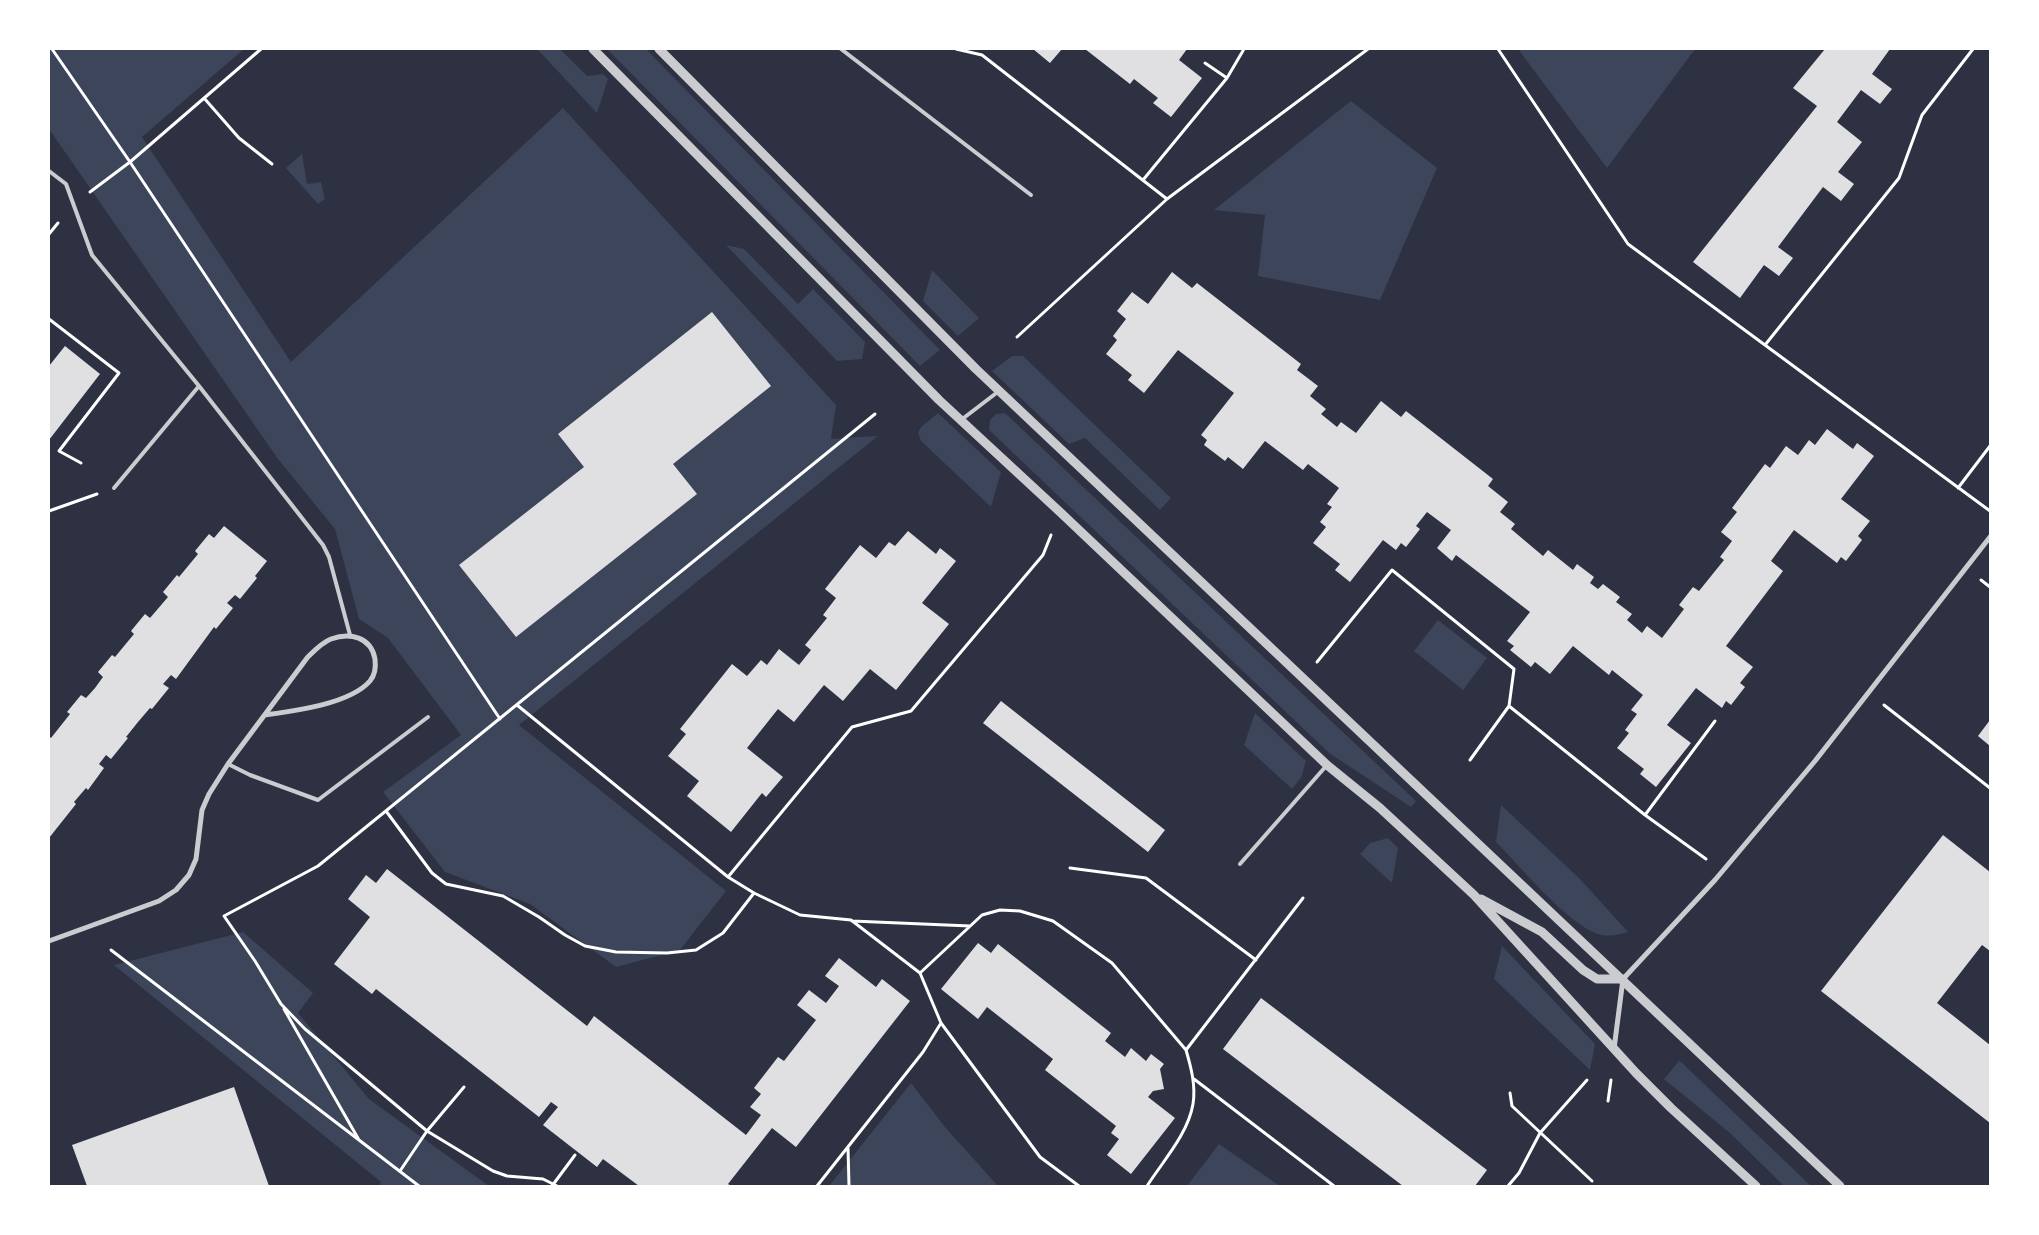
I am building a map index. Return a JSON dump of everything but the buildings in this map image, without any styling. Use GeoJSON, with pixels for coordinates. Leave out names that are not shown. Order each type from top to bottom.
{"type":"FeatureCollection","features":[{"type":"Feature","properties":{"kind":"street"},"geometry":{"type":"LineString","coordinates":[[593,49],[939,400],[1327,765],[1380,808],[1474,895],[1614,1049],[1671,1108],[1756,1186]]}},
{"type":"Feature","properties":{"kind":"street"},"geometry":{"type":"LineString","coordinates":[[659,49],[999,391],[1840,1186]]}},
{"type":"Feature","properties":{"kind":"street"},"geometry":{"type":"LineString","coordinates":[[1614,1049],[1623,979],[1722,872],[1815,761],[1990,537]]}},
{"type":"Feature","properties":{"kind":"street"},"geometry":{"type":"LineString","coordinates":[[49,941],[159,902],[176,890],[189,875],[196,859],[202,810],[208,794],[307,658],[323,643],[350,635],[365,642],[374,653],[375,672],[370,680],[358,690],[329,703],[266,715]]}},
{"type":"Feature","properties":{"kind":"street"},"geometry":{"type":"LineString","coordinates":[[1474,895],[1542,932],[1583,970],[1597,979],[1623,979]]}},
{"type":"Feature","properties":{"kind":"lane"},"geometry":{"type":"LineString","coordinates":[[841,49],[1031,195]]}},
{"type":"Feature","properties":{"kind":"lane"},"geometry":{"type":"LineString","coordinates":[[49,171],[66,184],[92,255],[199,386],[324,545],[350,635]]}},
{"type":"Feature","properties":{"kind":"lane"},"geometry":{"type":"LineString","coordinates":[[114,488],[199,386]]}},
{"type":"Feature","properties":{"kind":"lane"},"geometry":{"type":"LineString","coordinates":[[961,420],[999,391]]}},
{"type":"Feature","properties":{"kind":"lane"},"geometry":{"type":"LineString","coordinates":[[228,764],[250,775],[318,800],[428,717]]}},
{"type":"Feature","properties":{"kind":"lane"},"geometry":{"type":"LineString","coordinates":[[1240,864],[1327,765]]}},
{"type":"Feature","properties":{"kind":"path"},"geometry":{"type":"LineString","coordinates":[[52,49],[130,162],[500,719]]}},
{"type":"Feature","properties":{"kind":"path"},"geometry":{"type":"LineString","coordinates":[[130,162],[261,49]]}},
{"type":"Feature","properties":{"kind":"path"},"geometry":{"type":"LineString","coordinates":[[956,49],[982,54],[1167,199]]}},
{"type":"Feature","properties":{"kind":"path"},"geometry":{"type":"LineString","coordinates":[[1143,180],[1227,78],[1244,49]]}},
{"type":"Feature","properties":{"kind":"path"},"geometry":{"type":"LineString","coordinates":[[1017,337],[1167,199],[1368,49]]}},
{"type":"Feature","properties":{"kind":"path"},"geometry":{"type":"LineString","coordinates":[[1498,49],[1628,244],[1990,512]]}},
{"type":"Feature","properties":{"kind":"path"},"geometry":{"type":"LineString","coordinates":[[1765,345],[1899,178],[1922,115],[1973,49]]}},
{"type":"Feature","properties":{"kind":"path"},"geometry":{"type":"LineString","coordinates":[[1205,63],[1227,78]]}},
{"type":"Feature","properties":{"kind":"path"},"geometry":{"type":"LineString","coordinates":[[204,98],[239,138],[272,164]]}},
{"type":"Feature","properties":{"kind":"path"},"geometry":{"type":"LineString","coordinates":[[49,318],[119,373],[59,451],[81,463]]}},
{"type":"Feature","properties":{"kind":"path"},"geometry":{"type":"LineString","coordinates":[[360,1141],[281,1004],[255,961],[224,916],[318,866],[875,414]]}},
{"type":"Feature","properties":{"kind":"path"},"geometry":{"type":"LineString","coordinates":[[1958,488],[1990,446]]}},
{"type":"Feature","properties":{"kind":"path"},"geometry":{"type":"LineString","coordinates":[[49,511],[114,488]]}},
{"type":"Feature","properties":{"kind":"path"},"geometry":{"type":"LineString","coordinates":[[728,877],[852,727],[910,711],[1043,555],[1060,512]]}},
{"type":"Feature","properties":{"kind":"path"},"geometry":{"type":"LineString","coordinates":[[1304,679],[1392,570],[1514,669],[1509,706],[1470,760]]}},
{"type":"Feature","properties":{"kind":"path"},"geometry":{"type":"LineString","coordinates":[[1868,693],[1990,788]]}},
{"type":"Feature","properties":{"kind":"path"},"geometry":{"type":"LineString","coordinates":[[517,704],[728,877],[754,893],[800,915],[851,920],[970,926]]}},
{"type":"Feature","properties":{"kind":"path"},"geometry":{"type":"LineString","coordinates":[[1509,706],[1645,815],[1722,872]]}},
{"type":"Feature","properties":{"kind":"path"},"geometry":{"type":"LineString","coordinates":[[1645,815],[1715,720]]}},
{"type":"Feature","properties":{"kind":"path"},"geometry":{"type":"LineString","coordinates":[[386,811],[432,873],[446,884],[503,896],[539,917],[565,936],[585,946],[616,952],[667,953],[696,950],[723,933],[754,893]]}},
{"type":"Feature","properties":{"kind":"path"},"geometry":{"type":"LineString","coordinates":[[1070,868],[1146,878],[1256,960]]}},
{"type":"Feature","properties":{"kind":"path"},"geometry":{"type":"LineString","coordinates":[[1186,1050],[1303,898]]}},
{"type":"Feature","properties":{"kind":"path"},"geometry":{"type":"LineString","coordinates":[[920,973],[982,915],[1000,910],[1020,911],[1053,921],[1112,963],[1186,1050],[1193,1078],[1193,1104],[1184,1130],[1147,1186]]}},
{"type":"Feature","properties":{"kind":"path"},"geometry":{"type":"LineString","coordinates":[[851,920],[920,973],[941,1023],[1040,1156],[1079,1186]]}},
{"type":"Feature","properties":{"kind":"path"},"geometry":{"type":"LineString","coordinates":[[111,950],[419,1186]]}},
{"type":"Feature","properties":{"kind":"path"},"geometry":{"type":"LineString","coordinates":[[281,1004],[305,1029],[427,1131],[493,1171],[507,1176],[543,1179],[554,1185],[575,1155]]}},
{"type":"Feature","properties":{"kind":"path"},"geometry":{"type":"LineString","coordinates":[[817,1186],[923,1052],[941,1023]]}},
{"type":"Feature","properties":{"kind":"path"},"geometry":{"type":"LineString","coordinates":[[1193,1078],[1334,1186]]}},
{"type":"Feature","properties":{"kind":"path"},"geometry":{"type":"LineString","coordinates":[[1508,1186],[1519,1172],[1540,1133],[1587,1080]]}},
{"type":"Feature","properties":{"kind":"path"},"geometry":{"type":"LineString","coordinates":[[400,1171],[427,1131],[464,1086]]}},
{"type":"Feature","properties":{"kind":"path"},"geometry":{"type":"LineString","coordinates":[[1510,1093],[1512,1106],[1592,1181]]}},
{"type":"Feature","properties":{"kind":"path"},"geometry":{"type":"LineString","coordinates":[[848,1148],[849,1186]]}},
{"type":"Feature","properties":{"kind":"shaded area"},"geometry":{"type":"Polygon","coordinates":[[[49,49],[244,49],[142,137],[291,362],[563,108],[836,405],[831,439],[878,436],[519,725],[726,891],[680,950],[616,967],[530,904],[445,872],[383,792],[461,735],[388,638],[359,619],[335,529],[278,459],[49,129],[49,49]]]}},
{"type":"Feature","properties":{"kind":"shaded area"},"geometry":{"type":"Polygon","coordinates":[[[537,49],[560,49],[587,76],[603,74],[608,79],[597,113],[537,49]]]}},
{"type":"Feature","properties":{"kind":"shaded area"},"geometry":{"type":"Polygon","coordinates":[[[607,49],[646,49],[940,350],[920,366],[607,49]]]}},
{"type":"Feature","properties":{"kind":"shaded area"},"geometry":{"type":"Polygon","coordinates":[[[1518,49],[1695,49],[1607,168],[1518,49]]]}},
{"type":"Feature","properties":{"kind":"shaded area"},"geometry":{"type":"Polygon","coordinates":[[[1351,101],[1437,168],[1380,300],[1258,276],[1265,215],[1214,210],[1351,101]]]}},
{"type":"Feature","properties":{"kind":"shaded area"},"geometry":{"type":"Polygon","coordinates":[[[302,154],[307,184],[321,182],[325,199],[318,204],[286,168],[302,154]]]}},
{"type":"Feature","properties":{"kind":"shaded area"},"geometry":{"type":"Polygon","coordinates":[[[726,245],[744,249],[798,304],[813,289],[865,342],[862,359],[837,361],[726,245]]]}},
{"type":"Feature","properties":{"kind":"shaded area"},"geometry":{"type":"Polygon","coordinates":[[[932,270],[979,318],[958,336],[923,301],[932,270]]]}},
{"type":"Feature","properties":{"kind":"shaded area"},"geometry":{"type":"Polygon","coordinates":[[[1012,356],[1023,356],[1171,498],[1160,510],[1085,438],[1069,444],[992,371],[1012,356]]]}},
{"type":"Feature","properties":{"kind":"shaded area"},"geometry":{"type":"Polygon","coordinates":[[[938,413],[1001,472],[991,507],[921,441],[918,433],[921,427],[938,413]]]}},
{"type":"Feature","properties":{"kind":"shaded area"},"geometry":{"type":"Polygon","coordinates":[[[1005,413],[1416,801],[1411,807],[1329,753],[989,430],[990,420],[996,414],[1005,413]]]}},
{"type":"Feature","properties":{"kind":"shaded area"},"geometry":{"type":"Polygon","coordinates":[[[1438,620],[1487,658],[1463,690],[1414,651],[1438,620]]]}},
{"type":"Feature","properties":{"kind":"shaded area"},"geometry":{"type":"Polygon","coordinates":[[[1255,713],[1306,761],[1301,778],[1292,789],[1244,745],[1255,713]]]}},
{"type":"Feature","properties":{"kind":"shaded area"},"geometry":{"type":"Polygon","coordinates":[[[1501,805],[1580,879],[1628,932],[1606,935],[1598,934],[1585,928],[1558,907],[1544,893],[1496,842],[1501,805]]]}},
{"type":"Feature","properties":{"kind":"shaded area"},"geometry":{"type":"Polygon","coordinates":[[[1388,838],[1398,848],[1392,883],[1360,854],[1370,843],[1388,838]]]}},
{"type":"Feature","properties":{"kind":"shaded area"},"geometry":{"type":"Polygon","coordinates":[[[243,932],[313,993],[298,1013],[369,1099],[489,1186],[379,1186],[381,1182],[114,965],[243,932]]]}},
{"type":"Feature","properties":{"kind":"shaded area"},"geometry":{"type":"Polygon","coordinates":[[[1502,946],[1595,1044],[1590,1070],[1494,979],[1502,946]]]}},
{"type":"Feature","properties":{"kind":"shaded area"},"geometry":{"type":"Polygon","coordinates":[[[1679,1061],[1811,1186],[1784,1186],[1731,1134],[1664,1079],[1679,1061]]]}},
{"type":"Feature","properties":{"kind":"shaded area"},"geometry":{"type":"Polygon","coordinates":[[[911,1083],[945,1127],[998,1186],[829,1186],[911,1083]]]}},
{"type":"Feature","properties":{"kind":"shaded area"},"geometry":{"type":"Polygon","coordinates":[[[1219,1144],[1280,1186],[1187,1186],[1219,1144]]]}}]}
